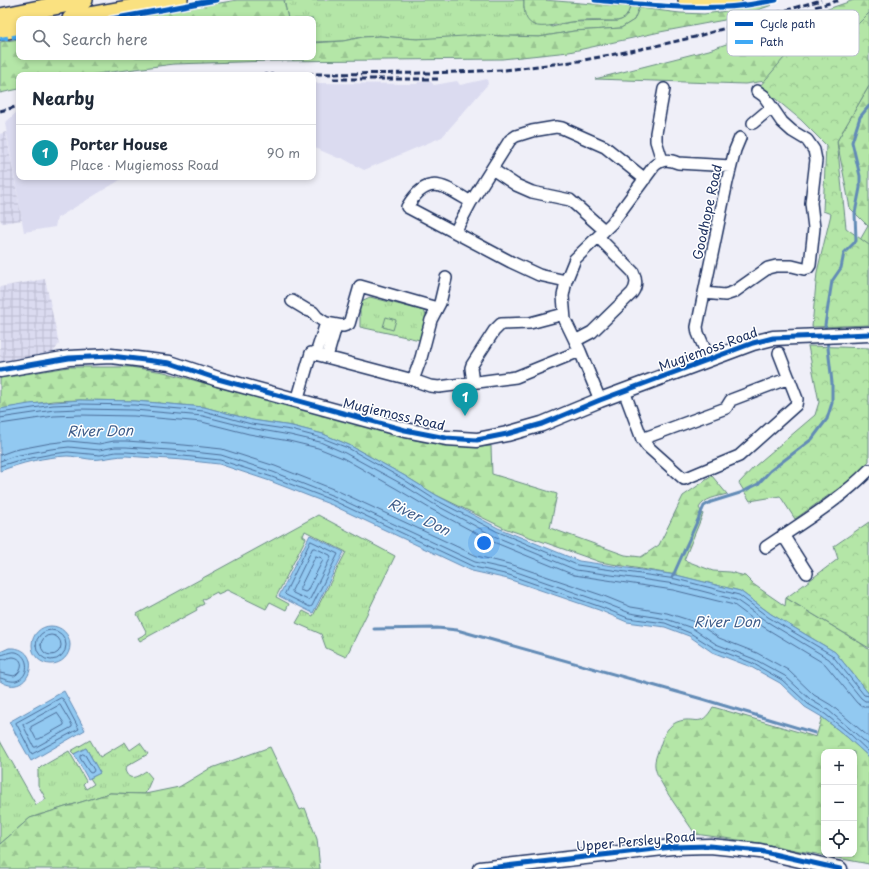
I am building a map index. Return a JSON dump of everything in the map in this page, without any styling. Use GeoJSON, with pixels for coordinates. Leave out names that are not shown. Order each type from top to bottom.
{"type":"FeatureCollection","features":[{"type":"Feature","properties":{"kind":"main road"},"geometry":{"type":"LineString","coordinates":[[0,17],[84,0]]}},
{"type":"Feature","properties":{"kind":"main road"},"geometry":{"type":"LineString","coordinates":[[80,16],[112,6],[179,0]]}},
{"type":"Feature","properties":{"kind":"main road"},"geometry":{"type":"LineString","coordinates":[[687,0],[733,0]]}},
{"type":"Feature","properties":{"kind":"main road"},"geometry":{"type":"LineString","coordinates":[[0,31],[16,28]]}},
{"type":"Feature","properties":{"kind":"street"},"geometry":{"type":"LineString","coordinates":[[662,160],[656,141],[656,133],[664,89]]}},
{"type":"Feature","properties":{"kind":"street"},"geometry":{"type":"LineString","coordinates":[[704,293],[725,294],[734,292],[768,268],[776,266],[792,266],[804,269],[809,266],[814,228],[812,203],[815,154],[810,143],[782,122],[764,96],[757,91]]}},
{"type":"Feature","properties":{"kind":"street"},"geometry":{"type":"LineString","coordinates":[[753,124],[772,107]]}},
{"type":"Feature","properties":{"kind":"street"},"geometry":{"type":"LineString","coordinates":[[455,232],[471,202],[513,138],[532,131],[556,127],[569,130],[605,147],[645,179]]}},
{"type":"Feature","properties":{"kind":"street","name":"Goodhope Road"},"geometry":{"type":"LineString","coordinates":[[709,359],[697,327],[731,166],[740,138]]}},
{"type":"Feature","properties":{"kind":"street"},"geometry":{"type":"LineString","coordinates":[[600,400],[564,314],[563,296],[566,281],[576,259],[612,223],[654,166],[662,160],[731,166]]}},
{"type":"Feature","properties":{"kind":"street"},"geometry":{"type":"LineString","coordinates":[[492,169],[516,185],[532,192],[570,200],[633,272],[637,285],[632,293],[592,332],[575,341]]}},
{"type":"Feature","properties":{"kind":"street"},"geometry":{"type":"LineString","coordinates":[[471,202],[441,186],[433,186],[417,192],[407,207],[511,262],[539,274],[566,281]]}},
{"type":"Feature","properties":{"kind":"street"},"geometry":{"type":"LineString","coordinates":[[413,380],[421,358],[431,320],[440,303],[446,278]]}},
{"type":"Feature","properties":{"kind":"street"},"geometry":{"type":"LineString","coordinates":[[292,301],[313,312],[317,318],[331,324],[343,326],[349,324],[360,286],[436,308]]}},
{"type":"Feature","properties":{"kind":"street"},"geometry":{"type":"LineString","coordinates":[[473,383],[472,365],[497,327],[504,323],[530,323],[564,314]]}},
{"type":"Feature","properties":{"kind":"street"},"geometry":{"type":"LineString","coordinates":[[316,354],[331,324]]}},
{"type":"Feature","properties":{"kind":"street"},"geometry":{"type":"LineString","coordinates":[[327,357],[331,324]]}},
{"type":"Feature","properties":{"kind":"street","name":"Mugiemoss Road"},"geometry":{"type":"LineString","coordinates":[[0,370],[69,358],[111,356],[170,363],[218,379],[405,430],[446,438],[477,440],[518,432],[542,424],[600,400],[709,359],[774,338],[839,334],[869,334]]}},
{"type":"Feature","properties":{"kind":"street"},"geometry":{"type":"LineString","coordinates":[[297,401],[311,353],[413,380],[430,386],[439,387],[516,377],[580,351]]}},
{"type":"Feature","properties":{"kind":"street"},"geometry":{"type":"LineString","coordinates":[[624,392],[642,439],[647,446],[684,479],[739,456],[796,405],[797,399],[779,353]]}},
{"type":"Feature","properties":{"kind":"street"},"geometry":{"type":"LineString","coordinates":[[642,439],[726,408],[731,400],[789,378]]}},
{"type":"Feature","properties":{"kind":"street"},"geometry":{"type":"LineString","coordinates":[[766,547],[820,511],[869,470]]}},
{"type":"Feature","properties":{"kind":"street"},"geometry":{"type":"LineString","coordinates":[[783,535],[807,573]]}},
{"type":"Feature","properties":{"kind":"street","name":"Upper Persley Road"},"geometry":{"type":"LineString","coordinates":[[488,868],[672,847],[710,846],[760,851],[840,869]]}},
{"type":"Feature","properties":{"kind":"shaded area"},"geometry":{"type":"Polygon","coordinates":[[[487,79],[488,84],[442,137],[364,170],[342,158],[338,158],[316,148],[316,83],[417,84],[418,82],[430,81],[434,85],[457,81],[460,85],[487,79]]]}},
{"type":"Feature","properties":{"kind":"shaded area"},"geometry":{"type":"Polygon","coordinates":[[[16,113],[16,180],[120,180],[57,218],[55,227],[24,232],[5,123],[16,113]]]}},
{"type":"Feature","properties":{"kind":"shaded area"},"geometry":{"type":"Polygon","coordinates":[[[6,132],[22,220],[2,223],[0,219],[0,134],[6,132]]]}},
{"type":"Feature","properties":{"kind":"shaded area"},"geometry":{"type":"Polygon","coordinates":[[[45,279],[59,344],[52,354],[0,363],[0,287],[45,279]]]}},
{"type":"Feature","properties":{"kind":"green space"},"geometry":{"type":"Polygon","coordinates":[[[237,0],[284,0],[287,16],[146,16],[237,0]]]}},
{"type":"Feature","properties":{"kind":"green space"},"geometry":{"type":"Polygon","coordinates":[[[284,0],[524,0],[524,9],[552,27],[570,22],[617,21],[626,17],[630,7],[639,8],[634,20],[621,28],[574,31],[539,37],[518,36],[417,39],[380,36],[363,37],[343,41],[316,42],[316,16],[287,16],[284,0]]]}},
{"type":"Feature","properties":{"kind":"green space"},"geometry":{"type":"Polygon","coordinates":[[[524,0],[544,0],[630,7],[626,17],[617,21],[581,21],[538,26],[532,24],[527,19],[524,11],[524,0]]]}},
{"type":"Feature","properties":{"kind":"green space"},"geometry":{"type":"Polygon","coordinates":[[[854,0],[869,0],[869,13],[859,23],[859,10],[825,10],[854,0]]]}},
{"type":"Feature","properties":{"kind":"green space"},"geometry":{"type":"Polygon","coordinates":[[[772,5],[758,10],[734,10],[772,5]]]}},
{"type":"Feature","properties":{"kind":"green space"},"geometry":{"type":"Polygon","coordinates":[[[639,8],[680,13],[704,14],[727,11],[727,19],[660,32],[569,52],[502,59],[270,61],[174,64],[111,72],[16,72],[16,90],[0,93],[0,42],[16,39],[16,60],[316,60],[316,43],[343,41],[363,37],[380,36],[417,39],[480,35],[539,37],[574,31],[621,28],[634,20],[639,8]]]}},
{"type":"Feature","properties":{"kind":"green space"},"geometry":{"type":"Polygon","coordinates":[[[869,13],[869,86],[837,141],[846,228],[869,245],[869,325],[812,327],[817,272],[831,214],[823,211],[826,145],[801,120],[760,86],[786,56],[859,56],[859,23],[869,13]]]}},
{"type":"Feature","properties":{"kind":"green space"},"geometry":{"type":"Polygon","coordinates":[[[727,44],[727,56],[786,56],[765,81],[745,84],[595,79],[709,50],[727,44]]]}},
{"type":"Feature","properties":{"kind":"green space"},"geometry":{"type":"Polygon","coordinates":[[[869,86],[869,290],[858,321],[831,329],[838,278],[868,226],[850,208],[837,141],[869,86]]]}},
{"type":"Feature","properties":{"kind":"green space"},"geometry":{"type":"Polygon","coordinates":[[[370,297],[424,311],[427,317],[420,340],[360,327],[360,311],[356,309],[359,302],[370,297]]]}},
{"type":"Feature","properties":{"kind":"green space"},"geometry":{"type":"Polygon","coordinates":[[[386,317],[396,320],[393,330],[383,327],[386,317]]]}},
{"type":"Feature","properties":{"kind":"green space"},"geometry":{"type":"Polygon","coordinates":[[[808,346],[869,348],[869,461],[856,476],[795,519],[780,496],[750,501],[739,483],[755,466],[815,415],[819,402],[808,346]]]}},
{"type":"Feature","properties":{"kind":"green space"},"geometry":{"type":"Polygon","coordinates":[[[69,367],[130,367],[164,372],[414,440],[452,446],[491,446],[492,474],[557,494],[550,528],[625,555],[641,557],[659,545],[683,496],[712,476],[727,494],[707,500],[699,508],[703,514],[684,560],[713,571],[730,572],[745,576],[753,584],[785,606],[786,598],[862,644],[869,650],[869,694],[835,652],[771,614],[740,591],[676,575],[600,562],[504,528],[436,495],[349,445],[323,434],[292,426],[252,420],[204,407],[135,401],[53,401],[0,409],[0,378],[69,367]]]}},
{"type":"Feature","properties":{"kind":"green space"},"geometry":{"type":"Polygon","coordinates":[[[318,515],[395,556],[346,657],[326,648],[321,634],[296,623],[303,611],[313,616],[346,552],[305,531],[303,536],[306,538],[276,597],[289,604],[286,610],[270,602],[266,609],[227,590],[218,594],[217,592],[202,600],[204,604],[196,608],[197,610],[140,641],[138,638],[147,633],[137,614],[318,515]]]}},
{"type":"Feature","properties":{"kind":"green space"},"geometry":{"type":"Polygon","coordinates":[[[869,522],[869,648],[786,598],[838,559],[834,546],[869,522]]]}},
{"type":"Feature","properties":{"kind":"green space"},"geometry":{"type":"Polygon","coordinates":[[[713,707],[816,737],[822,717],[847,737],[869,757],[869,864],[832,857],[857,857],[857,749],[821,749],[821,855],[753,842],[695,834],[660,781],[655,763],[664,736],[671,726],[683,720],[701,720],[713,707]]]}},
{"type":"Feature","properties":{"kind":"green space"},"geometry":{"type":"Polygon","coordinates":[[[90,740],[100,757],[125,742],[130,750],[140,743],[148,754],[127,766],[125,770],[131,777],[137,776],[146,771],[152,778],[145,794],[110,793],[30,818],[0,844],[0,741],[36,805],[46,799],[38,785],[38,770],[69,751],[86,781],[83,784],[86,789],[94,784],[90,778],[100,773],[86,748],[74,754],[71,751],[90,740]]]}},
{"type":"Feature","properties":{"kind":"green space"},"geometry":{"type":"Polygon","coordinates":[[[270,747],[300,810],[305,808],[317,839],[320,869],[0,869],[0,844],[30,818],[110,793],[145,794],[179,787],[209,769],[270,747]]]}},
{"type":"Feature","properties":{"kind":"water","name":"River Don"},"geometry":{"type":"Polygon","coordinates":[[[80,400],[135,401],[204,407],[252,420],[292,426],[323,434],[349,445],[436,495],[498,528],[579,561],[676,575],[740,591],[771,614],[835,652],[869,694],[869,757],[822,717],[805,707],[780,683],[751,667],[712,652],[689,636],[665,627],[627,622],[599,610],[508,579],[472,571],[332,505],[270,481],[219,464],[126,456],[88,459],[67,456],[33,461],[0,471],[0,409],[29,404],[80,400]]]}},
{"type":"Feature","properties":{"kind":"water"},"geometry":{"type":"Polygon","coordinates":[[[310,535],[344,552],[313,613],[279,596],[310,535]]]}},
{"type":"Feature","properties":{"kind":"water"},"geometry":{"type":"Polygon","coordinates":[[[51,626],[61,629],[67,635],[70,645],[67,655],[61,661],[51,664],[41,661],[35,655],[32,645],[35,635],[41,629],[51,626]]]}},
{"type":"Feature","properties":{"kind":"water"},"geometry":{"type":"Polygon","coordinates":[[[9,648],[20,650],[27,655],[30,663],[30,671],[26,679],[19,684],[11,685],[0,681],[0,652],[9,648]]]}},
{"type":"Feature","properties":{"kind":"water"},"geometry":{"type":"Polygon","coordinates":[[[64,691],[85,730],[31,761],[9,722],[64,691]]]}},
{"type":"Feature","properties":{"kind":"water"},"geometry":{"type":"Polygon","coordinates":[[[86,748],[100,773],[88,779],[74,754],[86,748]]]}},
{"type":"Feature","properties":{"kind":"waterway"},"geometry":{"type":"LineString","coordinates":[[826,332],[825,325],[832,281],[841,268],[844,253],[856,241],[855,213],[860,188],[860,176],[852,142],[860,117],[869,106]]}},
{"type":"Feature","properties":{"kind":"waterway"},"geometry":{"type":"LineString","coordinates":[[672,578],[704,506],[711,502],[740,493],[758,484],[770,471],[812,439],[827,419],[832,403],[832,383],[827,339]]}},
{"type":"Feature","properties":{"kind":"waterway"},"geometry":{"type":"LineString","coordinates":[[374,629],[437,628],[457,630],[702,699],[815,733]]}},
{"type":"Feature","properties":{"kind":"railway"},"geometry":{"type":"LineString","coordinates":[[787,10],[821,0]]}},
{"type":"Feature","properties":{"kind":"railway"},"geometry":{"type":"LineString","coordinates":[[815,7],[840,0]]}},
{"type":"Feature","properties":{"kind":"railway"},"geometry":{"type":"LineString","coordinates":[[316,74],[429,73],[505,70],[579,61],[651,47],[727,28]]}},
{"type":"Feature","properties":{"kind":"railway"},"geometry":{"type":"LineString","coordinates":[[333,79],[439,79]]}},
{"type":"Feature","properties":{"kind":"railway"},"geometry":{"type":"LineString","coordinates":[[0,111],[16,107]]}},
{"type":"Feature","properties":{"kind":"marked path"},"geometry":{"type":"LineString","coordinates":[[0,39],[16,36]]}},
{"type":"Feature","properties":{"kind":"cycle path"},"geometry":{"type":"LineString","coordinates":[[128,16],[216,0]]}},
{"type":"Feature","properties":{"kind":"cycle path"},"geometry":{"type":"LineString","coordinates":[[595,0],[659,6],[692,7],[750,5],[776,0]]}},
{"type":"Feature","properties":{"kind":"cycle path"},"geometry":{"type":"LineString","coordinates":[[0,370],[69,358],[111,356],[170,363],[218,379],[405,430],[446,438],[477,440],[507,434],[542,424],[600,400],[753,343],[773,338],[869,334]]}},
{"type":"Feature","properties":{"kind":"cycle path"},"geometry":{"type":"LineString","coordinates":[[480,869],[672,847],[710,846],[760,851],[840,869]]}},
{"type":"Feature","properties":{"kind":"place","name":"Porter House"},"geometry":{"type":"Point","coordinates":[465,416]}}]}
